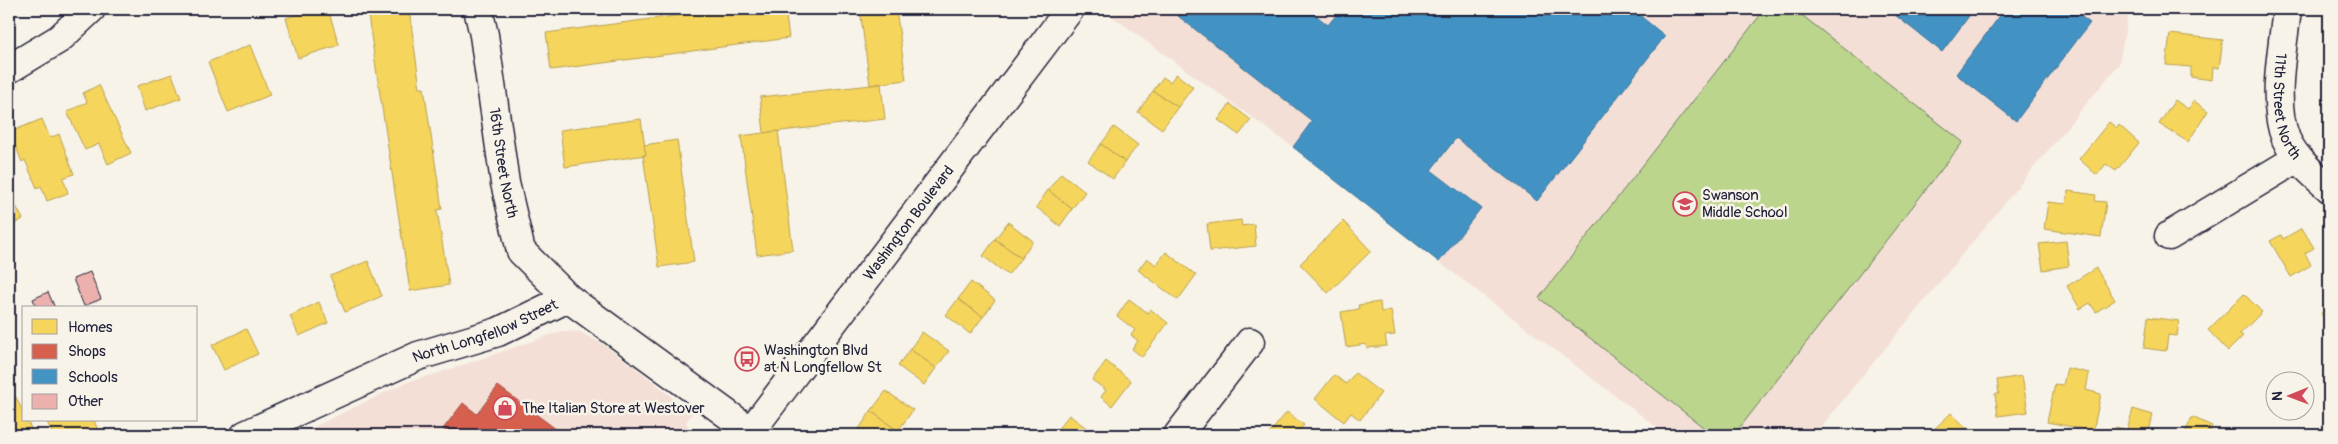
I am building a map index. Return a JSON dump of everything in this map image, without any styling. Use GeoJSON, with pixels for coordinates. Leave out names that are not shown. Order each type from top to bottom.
{"type":"FeatureCollection","features":[{"type":"Feature","properties":{"kind":"street"},"geometry":{"type":"LineString","coordinates":[[9,69],[59,39],[91,9]]}},
{"type":"Feature","properties":{"kind":"street","name":"16th Street North"},"geometry":{"type":"LineString","coordinates":[[478,9],[484,35],[505,183],[520,251],[568,298]]}},
{"type":"Feature","properties":{"kind":"street","name":"Washington Boulevard"},"geometry":{"type":"LineString","coordinates":[[751,434],[1070,9]]}},
{"type":"Feature","properties":{"kind":"street","name":"11th Street North"},"geometry":{"type":"LineString","coordinates":[[2287,9],[2279,108],[2286,140],[2298,158],[2329,188]]}},
{"type":"Feature","properties":{"kind":"street"},"geometry":{"type":"LineString","coordinates":[[2169,236],[2298,158]]}},
{"type":"Feature","properties":{"kind":"street","name":"North Longfellow Street"},"geometry":{"type":"LineString","coordinates":[[245,435],[418,356],[498,332],[568,298],[751,434]]}},
{"type":"Feature","properties":{"kind":"street"},"geometry":{"type":"LineString","coordinates":[[1178,435],[1250,342]]}},
{"type":"Feature","properties":{"kind":"shaded area","name":"Swanson Middle School"},"geometry":{"type":"Polygon","coordinates":[[[2129,9],[2119,64],[1814,435],[1667,435],[1439,262],[1293,147],[1103,10],[2129,9]]]}},
{"type":"Feature","properties":{"kind":"shaded area"},"geometry":{"type":"Polygon","coordinates":[[[562,331],[579,332],[603,344],[649,378],[692,414],[686,422],[692,435],[297,435],[407,382],[562,331]]]}},
{"type":"Feature","properties":{"kind":"green space"},"geometry":{"type":"Polygon","coordinates":[[[1765,9],[1794,9],[1963,142],[1734,435],[1713,435],[1539,298],[1765,9]]]}},
{"type":"Feature","properties":{"kind":"building: Homes"},"geometry":{"type":"Polygon","coordinates":[[[316,9],[328,9],[339,45],[298,58],[286,18],[316,9]]]}},
{"type":"Feature","properties":{"kind":"building: Homes"},"geometry":{"type":"Polygon","coordinates":[[[367,9],[409,9],[420,88],[424,88],[442,209],[437,210],[449,285],[410,291],[367,9]]]}},
{"type":"Feature","properties":{"kind":"building: Homes"},"geometry":{"type":"Polygon","coordinates":[[[726,9],[785,9],[789,38],[551,70],[546,33],[726,9]]]}},
{"type":"Feature","properties":{"kind":"building: Homes"},"geometry":{"type":"Polygon","coordinates":[[[860,9],[896,9],[906,80],[870,85],[860,9]]]}},
{"type":"Feature","properties":{"kind":"building: Homes"},"geometry":{"type":"Polygon","coordinates":[[[2170,34],[2223,40],[2219,68],[2213,67],[2212,80],[2191,77],[2191,67],[2166,65],[2170,34]]]}},
{"type":"Feature","properties":{"kind":"building: Homes"},"geometry":{"type":"Polygon","coordinates":[[[250,45],[270,95],[228,112],[208,62],[250,45]]]}},
{"type":"Feature","properties":{"kind":"building: Homes"},"geometry":{"type":"Polygon","coordinates":[[[172,74],[181,98],[145,111],[137,86],[172,74]]]}},
{"type":"Feature","properties":{"kind":"building: Homes"},"geometry":{"type":"Polygon","coordinates":[[[1176,74],[1193,87],[1178,107],[1153,91],[1163,77],[1170,82],[1176,74]]]}},
{"type":"Feature","properties":{"kind":"building: Homes"},"geometry":{"type":"Polygon","coordinates":[[[881,84],[885,119],[764,133],[760,97],[881,84]]]}},
{"type":"Feature","properties":{"kind":"building: Homes"},"geometry":{"type":"Polygon","coordinates":[[[99,85],[131,153],[108,164],[99,144],[85,150],[67,112],[87,102],[83,93],[99,85]]]}},
{"type":"Feature","properties":{"kind":"building: Homes"},"geometry":{"type":"Polygon","coordinates":[[[1153,91],[1178,107],[1162,129],[1138,112],[1153,91]]]}},
{"type":"Feature","properties":{"kind":"building: Homes"},"geometry":{"type":"Polygon","coordinates":[[[2175,100],[2188,109],[2194,101],[2208,111],[2188,142],[2159,124],[2175,100]]]}},
{"type":"Feature","properties":{"kind":"building: Homes"},"geometry":{"type":"Polygon","coordinates":[[[1230,104],[1251,120],[1239,135],[1218,120],[1230,104]]]}},
{"type":"Feature","properties":{"kind":"building: Homes"},"geometry":{"type":"Polygon","coordinates":[[[42,119],[50,138],[59,134],[74,174],[63,178],[68,193],[47,201],[41,186],[37,188],[25,160],[22,162],[10,132],[42,119]]]}},
{"type":"Feature","properties":{"kind":"building: Homes"},"geometry":{"type":"Polygon","coordinates":[[[641,119],[646,155],[565,167],[560,130],[641,119]]]}},
{"type":"Feature","properties":{"kind":"building: Homes"},"geometry":{"type":"Polygon","coordinates":[[[2109,122],[2117,128],[2119,125],[2139,143],[2116,171],[2106,164],[2097,175],[2079,159],[2109,122]]]}},
{"type":"Feature","properties":{"kind":"building: Homes"},"geometry":{"type":"Polygon","coordinates":[[[1114,127],[1138,145],[1125,162],[1101,144],[1114,127]]]}},
{"type":"Feature","properties":{"kind":"building: Homes"},"geometry":{"type":"Polygon","coordinates":[[[778,131],[793,250],[757,255],[741,136],[778,131]]]}},
{"type":"Feature","properties":{"kind":"building: Homes"},"geometry":{"type":"Polygon","coordinates":[[[677,140],[694,262],[659,267],[643,155],[646,155],[644,145],[677,140]]]}},
{"type":"Feature","properties":{"kind":"building: Homes"},"geometry":{"type":"Polygon","coordinates":[[[1101,144],[1125,162],[1113,179],[1088,161],[1101,144]]]}},
{"type":"Feature","properties":{"kind":"building: Homes"},"geometry":{"type":"Polygon","coordinates":[[[1061,173],[1085,192],[1072,209],[1048,190],[1061,173]]]}},
{"type":"Feature","properties":{"kind":"building: Homes"},"geometry":{"type":"Polygon","coordinates":[[[1048,190],[1072,209],[1060,226],[1036,207],[1048,190]]]}},
{"type":"Feature","properties":{"kind":"building: Homes"},"geometry":{"type":"Polygon","coordinates":[[[2068,191],[2096,195],[2095,201],[2106,202],[2101,237],[2044,229],[2048,202],[2066,204],[2068,191]]]}},
{"type":"Feature","properties":{"kind":"building: Homes"},"geometry":{"type":"Polygon","coordinates":[[[9,193],[23,219],[9,227],[9,193]]]}},
{"type":"Feature","properties":{"kind":"building: Homes"},"geometry":{"type":"Polygon","coordinates":[[[1241,220],[1242,226],[1254,224],[1256,246],[1210,251],[1207,224],[1241,220]]]}},
{"type":"Feature","properties":{"kind":"building: Homes"},"geometry":{"type":"Polygon","coordinates":[[[1343,221],[1371,251],[1328,293],[1300,264],[1343,221]]]}},
{"type":"Feature","properties":{"kind":"building: Homes"},"geometry":{"type":"Polygon","coordinates":[[[1008,222],[1033,241],[1021,258],[995,239],[1008,222]]]}},
{"type":"Feature","properties":{"kind":"building: Homes"},"geometry":{"type":"Polygon","coordinates":[[[2302,228],[2314,248],[2305,253],[2311,265],[2291,277],[2270,241],[2281,235],[2283,239],[2302,228]]]}},
{"type":"Feature","properties":{"kind":"building: Homes"},"geometry":{"type":"Polygon","coordinates":[[[995,239],[1021,258],[1008,275],[983,256],[995,239]]]}},
{"type":"Feature","properties":{"kind":"building: Homes"},"geometry":{"type":"Polygon","coordinates":[[[2066,241],[2069,266],[2043,270],[2039,244],[2066,241]]]}},
{"type":"Feature","properties":{"kind":"building: Homes"},"geometry":{"type":"Polygon","coordinates":[[[1166,252],[1196,275],[1178,300],[1138,270],[1147,258],[1156,265],[1166,252]]]}},
{"type":"Feature","properties":{"kind":"building: Homes"},"geometry":{"type":"Polygon","coordinates":[[[368,261],[382,296],[345,312],[330,276],[368,261]]]}},
{"type":"Feature","properties":{"kind":"building: Homes"},"geometry":{"type":"Polygon","coordinates":[[[2096,268],[2115,300],[2096,312],[2090,303],[2080,309],[2067,286],[2096,268]]]}},
{"type":"Feature","properties":{"kind":"building: Homes"},"geometry":{"type":"Polygon","coordinates":[[[971,282],[995,300],[983,317],[958,299],[971,282]]]}},
{"type":"Feature","properties":{"kind":"building: Homes"},"geometry":{"type":"Polygon","coordinates":[[[2244,294],[2262,312],[2240,334],[2243,336],[2228,351],[2208,330],[2244,294]]]}},
{"type":"Feature","properties":{"kind":"building: Homes"},"geometry":{"type":"Polygon","coordinates":[[[958,299],[983,317],[970,334],[946,315],[958,299]]]}},
{"type":"Feature","properties":{"kind":"building: Homes"},"geometry":{"type":"Polygon","coordinates":[[[1129,299],[1148,313],[1150,309],[1168,323],[1142,357],[1132,349],[1138,341],[1131,335],[1135,330],[1117,316],[1129,299]]]}},
{"type":"Feature","properties":{"kind":"building: Homes"},"geometry":{"type":"Polygon","coordinates":[[[319,302],[328,323],[299,336],[290,316],[319,302]]]}},
{"type":"Feature","properties":{"kind":"building: Homes"},"geometry":{"type":"Polygon","coordinates":[[[1380,302],[1381,312],[1391,310],[1395,335],[1385,336],[1387,346],[1367,348],[1366,344],[1346,347],[1341,312],[1359,309],[1358,305],[1380,302]]]}},
{"type":"Feature","properties":{"kind":"building: Homes"},"geometry":{"type":"Polygon","coordinates":[[[2329,309],[2329,329],[2321,313],[2329,309]]]}},
{"type":"Feature","properties":{"kind":"building: Homes"},"geometry":{"type":"Polygon","coordinates":[[[2148,317],[2179,321],[2177,336],[2168,335],[2166,351],[2144,348],[2148,317]]]}},
{"type":"Feature","properties":{"kind":"building: Homes"},"geometry":{"type":"Polygon","coordinates":[[[246,329],[258,354],[224,370],[212,345],[246,329]]]}},
{"type":"Feature","properties":{"kind":"building: Homes"},"geometry":{"type":"Polygon","coordinates":[[[922,332],[949,351],[936,368],[910,349],[922,332]]]}},
{"type":"Feature","properties":{"kind":"building: Homes"},"geometry":{"type":"Polygon","coordinates":[[[910,349],[936,368],[924,385],[898,366],[910,349]]]}},
{"type":"Feature","properties":{"kind":"building: Homes"},"geometry":{"type":"Polygon","coordinates":[[[1106,361],[1131,381],[1112,406],[1101,397],[1106,390],[1092,380],[1106,361]]]}},
{"type":"Feature","properties":{"kind":"building: Homes"},"geometry":{"type":"Polygon","coordinates":[[[2067,368],[2089,373],[2086,390],[2101,394],[2093,431],[2047,422],[2055,384],[2063,385],[2067,368]]]}},
{"type":"Feature","properties":{"kind":"building: Homes"},"geometry":{"type":"Polygon","coordinates":[[[1355,373],[1381,393],[1360,420],[1351,413],[1344,422],[1315,399],[1334,375],[1346,384],[1355,373]]]}},
{"type":"Feature","properties":{"kind":"building: Homes"},"geometry":{"type":"Polygon","coordinates":[[[2022,376],[2028,412],[1998,416],[1995,394],[1999,394],[1997,380],[2022,376]]]}},
{"type":"Feature","properties":{"kind":"building: Homes"},"geometry":{"type":"Polygon","coordinates":[[[886,391],[913,410],[898,431],[871,411],[886,391]]]}},
{"type":"Feature","properties":{"kind":"building: Homes"},"geometry":{"type":"Polygon","coordinates":[[[16,397],[22,410],[22,422],[28,422],[34,435],[9,435],[9,401],[16,397]]]}},
{"type":"Feature","properties":{"kind":"building: Homes"},"geometry":{"type":"Polygon","coordinates":[[[2133,409],[2153,415],[2148,435],[2114,435],[2116,427],[2127,430],[2133,409]]]}},
{"type":"Feature","properties":{"kind":"building: Homes"},"geometry":{"type":"Polygon","coordinates":[[[871,411],[898,431],[895,435],[862,435],[857,432],[871,411]]]}},
{"type":"Feature","properties":{"kind":"building: Homes"},"geometry":{"type":"Polygon","coordinates":[[[1287,412],[1304,425],[1299,431],[1304,435],[1268,435],[1287,412]]]}},
{"type":"Feature","properties":{"kind":"building: Homes"},"geometry":{"type":"Polygon","coordinates":[[[1951,413],[1974,435],[1928,435],[1951,413]]]}},
{"type":"Feature","properties":{"kind":"building: Homes"},"geometry":{"type":"Polygon","coordinates":[[[1069,415],[1096,435],[1053,435],[1069,415]]]}},
{"type":"Feature","properties":{"kind":"building: Homes"},"geometry":{"type":"Polygon","coordinates":[[[2192,417],[2212,426],[2208,435],[2184,435],[2192,417]]]}},
{"type":"Feature","properties":{"kind":"building: Homes"},"geometry":{"type":"Polygon","coordinates":[[[47,422],[95,422],[98,431],[89,435],[53,435],[47,422]]]}},
{"type":"Feature","properties":{"kind":"building: Shops","name":"The Italian Store at Westover"},"geometry":{"type":"Polygon","coordinates":[[[498,386],[564,435],[452,435],[443,429],[463,403],[477,414],[498,386]]]}},
{"type":"Feature","properties":{"kind":"building: Schools"},"geometry":{"type":"Polygon","coordinates":[[[1183,9],[1308,9],[1328,25],[1341,9],[1632,9],[1665,36],[1537,201],[1456,138],[1431,170],[1481,208],[1439,262],[1293,147],[1312,121],[1178,16],[1183,9]]]}},
{"type":"Feature","properties":{"kind":"building: Schools"},"geometry":{"type":"Polygon","coordinates":[[[1900,9],[1960,9],[1969,16],[1942,52],[1895,15],[1900,9]]]}},
{"type":"Feature","properties":{"kind":"building: Schools"},"geometry":{"type":"Polygon","coordinates":[[[2005,9],[2071,9],[2090,23],[2016,121],[1956,74],[2005,9]]]}},
{"type":"Feature","properties":{"kind":"building: Other"},"geometry":{"type":"Polygon","coordinates":[[[90,272],[101,299],[84,306],[73,279],[90,272]]]}},
{"type":"Feature","properties":{"kind":"building: Other"},"geometry":{"type":"Polygon","coordinates":[[[48,292],[54,306],[36,306],[33,299],[48,292]]]}},
{"type":"Feature","properties":{"kind":"place","name":"Swanson Middle School"},"geometry":{"type":"Point","coordinates":[1685,204]}},
{"type":"Feature","properties":{"kind":"place","name":"Washington Blvd at N Longfellow St"},"geometry":{"type":"Point","coordinates":[747,359]}},
{"type":"Feature","properties":{"kind":"place","name":"The Italian Store at Westover"},"geometry":{"type":"Point","coordinates":[505,408]}}]}
